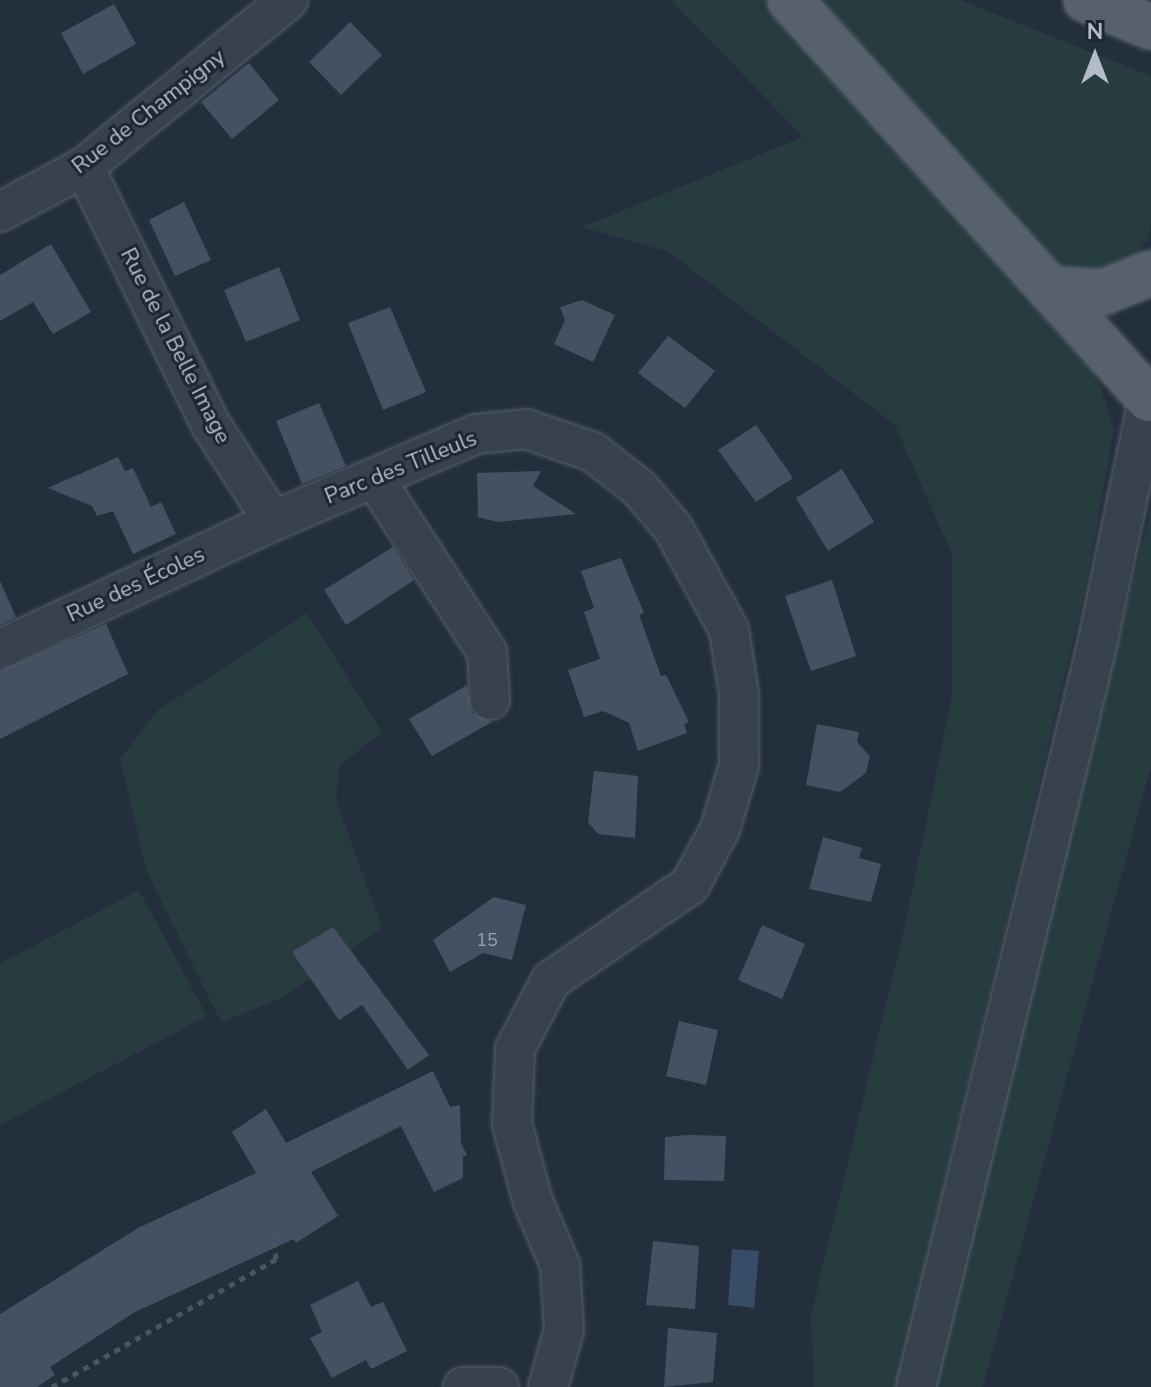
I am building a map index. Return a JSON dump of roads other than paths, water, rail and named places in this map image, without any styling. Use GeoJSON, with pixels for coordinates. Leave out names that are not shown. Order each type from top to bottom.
{"type":"FeatureCollection","features":[{"type":"Feature","properties":{"kind":"main road"},"geometry":{"type":"LineString","coordinates":[[790,0],[1050,289],[1150,395]]}},
{"type":"Feature","properties":{"kind":"main road"},"geometry":{"type":"LineString","coordinates":[[1086,0],[1151,27]]}},
{"type":"Feature","properties":{"kind":"main road"},"geometry":{"type":"LineString","coordinates":[[1050,289],[1104,292],[1151,273]]}},
{"type":"Feature","properties":{"kind":"street","name":"Rue de Champigny"},"geometry":{"type":"LineString","coordinates":[[0,212],[84,167],[288,0]]}},
{"type":"Feature","properties":{"kind":"street","name":"Rue de la Belle Image"},"geometry":{"type":"LineString","coordinates":[[84,167],[211,425],[273,521]]}},
{"type":"Feature","properties":{"kind":"street"},"geometry":{"type":"LineString","coordinates":[[916,1387],[1095,654],[1150,395]]}},
{"type":"Feature","properties":{"kind":"street","name":"Parc des Tilleuls"},"geometry":{"type":"LineString","coordinates":[[273,521],[476,434],[526,429],[593,452],[640,489],[673,528],[729,630],[739,694],[739,765],[720,829],[690,885],[551,980],[515,1049],[512,1124],[533,1202],[560,1265],[564,1330],[548,1387]]}},
{"type":"Feature","properties":{"kind":"street"},"geometry":{"type":"LineString","coordinates":[[374,478],[487,652],[490,700]]}},
{"type":"Feature","properties":{"kind":"street","name":"Rue des Écoles"},"geometry":{"type":"LineString","coordinates":[[0,649],[273,521]]}},
{"type":"Feature","properties":{"kind":"street"},"geometry":{"type":"LineString","coordinates":[[463,1387],[499,1387]]}},
{"type":"Feature","properties":{"kind":"water"},"geometry":{"type":"Polygon","coordinates":[[[732,1249],[759,1251],[754,1308],[728,1305],[732,1249]]]}}]}
